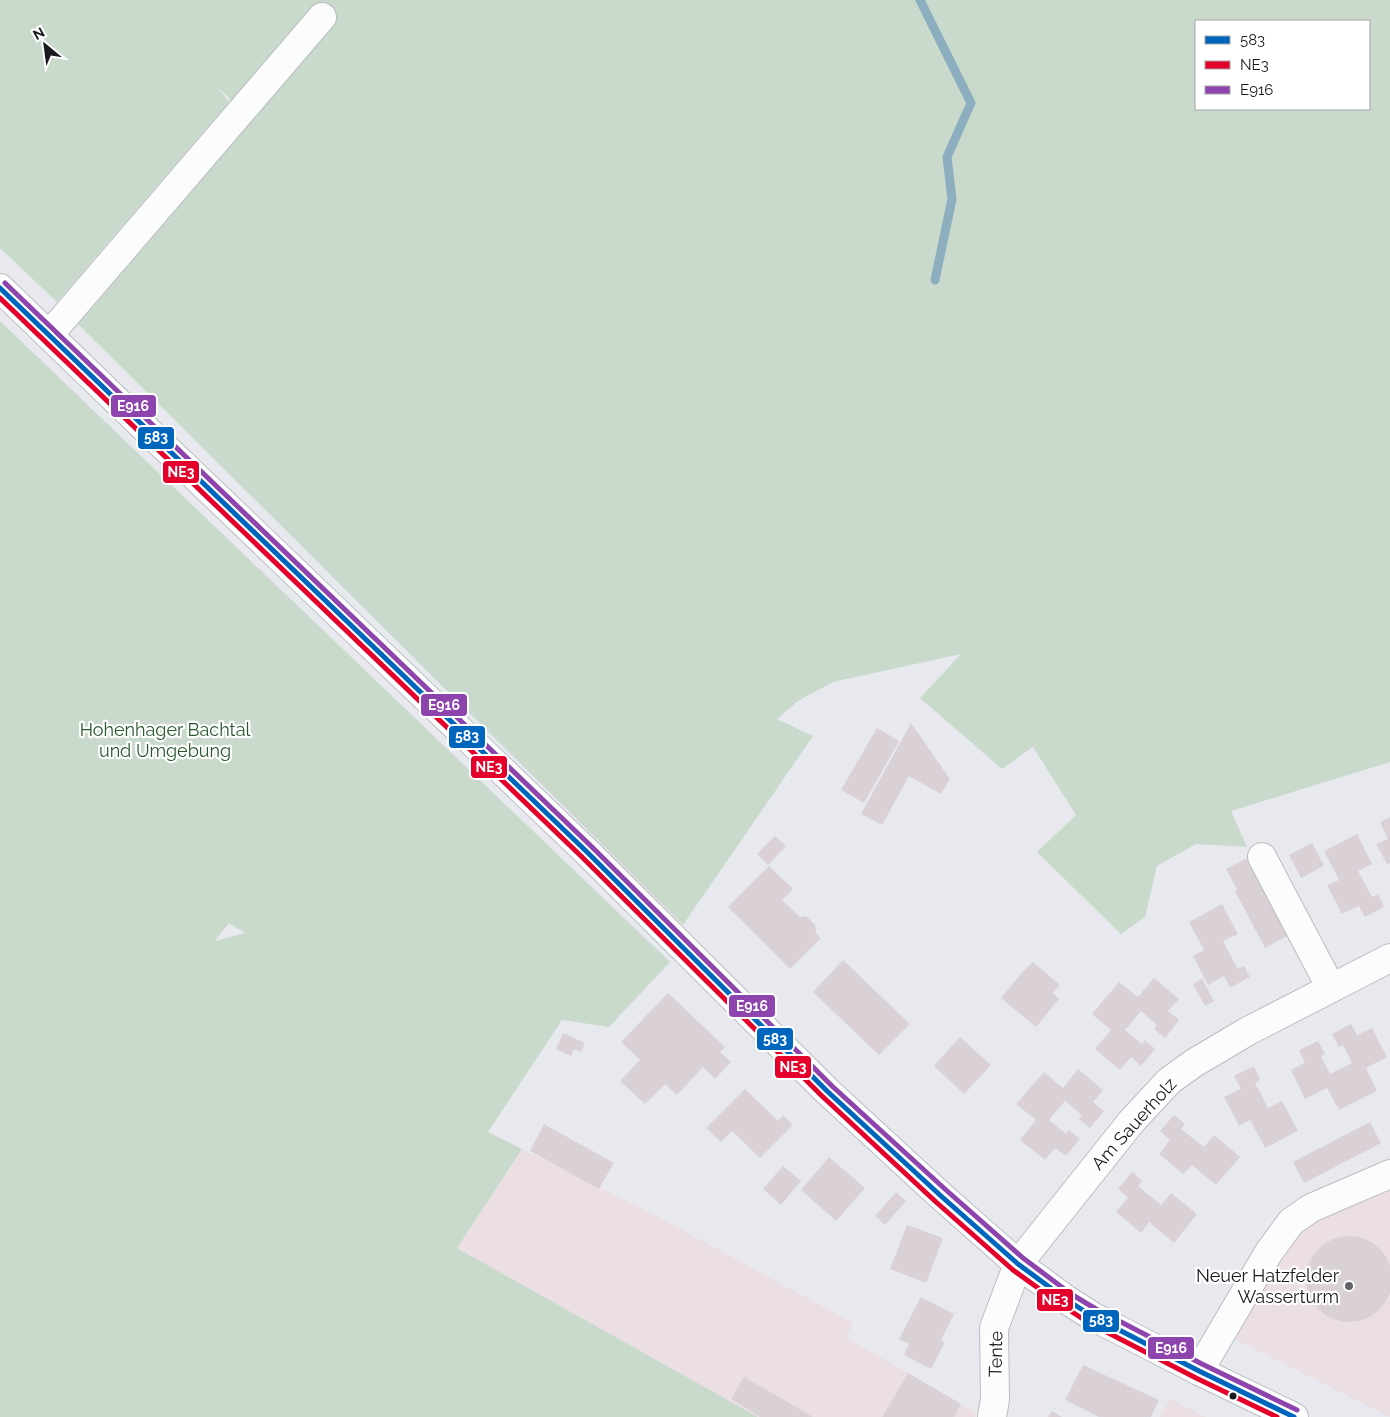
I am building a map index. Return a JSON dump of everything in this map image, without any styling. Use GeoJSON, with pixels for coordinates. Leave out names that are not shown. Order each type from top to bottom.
{"type":"FeatureCollection","features":[{"type":"Feature","properties":{"kind":"main road"},"geometry":{"type":"LineString","coordinates":[[49,335],[322,17]]}},
{"type":"Feature","properties":{"kind":"main road"},"geometry":{"type":"LineString","coordinates":[[0,288],[580,845],[827,1091],[940,1196],[1018,1264],[1066,1300],[1092,1316],[1294,1417]]}},
{"type":"Feature","properties":{"kind":"main road"},"geometry":{"type":"LineString","coordinates":[[1262,857],[1331,988]]}},
{"type":"Feature","properties":{"kind":"main road","name":"Am Sauerholz"},"geometry":{"type":"LineString","coordinates":[[1018,1264],[1132,1122],[1169,1081],[1194,1063],[1248,1031],[1390,958]]}},
{"type":"Feature","properties":{"kind":"main road"},"geometry":{"type":"LineString","coordinates":[[1199,1370],[1269,1252],[1292,1222],[1311,1208],[1390,1174]]}},
{"type":"Feature","properties":{"kind":"main road","name":"Tente"},"geometry":{"type":"LineString","coordinates":[[992,1417],[995,1399],[994,1328],[1018,1264]]}},
{"type":"Feature","properties":{"kind":"shaded area"},"geometry":{"type":"Polygon","coordinates":[[[522,1149],[653,1214],[853,1323],[846,1337],[976,1413],[975,1417],[758,1417],[457,1248],[522,1149]]]}},
{"type":"Feature","properties":{"kind":"shaded area"},"geometry":{"type":"Polygon","coordinates":[[[1381,1184],[1390,1191],[1390,1417],[1233,1338],[1282,1251],[1313,1216],[1381,1184]]]}},
{"type":"Feature","properties":{"kind":"shaded area"},"geometry":{"type":"Polygon","coordinates":[[[1170,1399],[1206,1417],[1160,1417],[1170,1399]]]}},
{"type":"Feature","properties":{"kind":"green space"},"geometry":{"type":"Polygon","coordinates":[[[0,0],[1390,0],[1390,762],[1231,811],[1247,847],[1196,844],[1157,866],[1145,917],[1121,934],[1037,852],[1076,815],[1033,747],[1002,769],[920,698],[961,654],[833,682],[798,701],[777,719],[813,736],[683,925],[78,324],[253,120],[218,88],[229,102],[57,302],[0,248],[0,0]]]}},
{"type":"Feature","properties":{"kind":"green space","name":"Hohenhager Bachtal und Umgebung"},"geometry":{"type":"Polygon","coordinates":[[[0,321],[670,962],[609,1027],[562,1020],[488,1132],[522,1149],[457,1248],[758,1417],[0,1417],[0,321]],[[229,923],[215,941],[245,933],[229,923]]]}},
{"type":"Feature","properties":{"kind":"building"},"geometry":{"type":"Polygon","coordinates":[[[911,723],[950,779],[941,794],[909,776],[882,825],[861,814],[911,723]]]}},
{"type":"Feature","properties":{"kind":"building"},"geometry":{"type":"Polygon","coordinates":[[[877,728],[899,741],[864,803],[841,790],[877,728]]]}},
{"type":"Feature","properties":{"kind":"building"},"geometry":{"type":"Polygon","coordinates":[[[1390,817],[1390,863],[1387,864],[1376,844],[1388,839],[1380,822],[1390,817]]]}},
{"type":"Feature","properties":{"kind":"building"},"geometry":{"type":"Polygon","coordinates":[[[1357,834],[1372,864],[1358,871],[1372,897],[1378,894],[1384,907],[1365,917],[1359,906],[1342,914],[1327,885],[1339,880],[1324,851],[1357,834]]]}},
{"type":"Feature","properties":{"kind":"building"},"geometry":{"type":"Polygon","coordinates":[[[775,836],[786,846],[768,865],[757,854],[775,836]]]}},
{"type":"Feature","properties":{"kind":"building"},"geometry":{"type":"Polygon","coordinates":[[[1312,843],[1324,866],[1301,878],[1289,855],[1312,843]]]}},
{"type":"Feature","properties":{"kind":"building"},"geometry":{"type":"Polygon","coordinates":[[[1247,858],[1287,936],[1265,948],[1235,891],[1237,890],[1226,869],[1247,858]]]}},
{"type":"Feature","properties":{"kind":"building"},"geometry":{"type":"Polygon","coordinates":[[[769,866],[793,889],[782,900],[800,917],[806,916],[815,925],[816,933],[821,938],[790,969],[728,907],[769,866]]]}},
{"type":"Feature","properties":{"kind":"building"},"geometry":{"type":"Polygon","coordinates":[[[1222,904],[1238,934],[1223,941],[1238,969],[1244,966],[1250,977],[1230,988],[1224,976],[1208,985],[1193,956],[1204,950],[1189,922],[1222,904]]]}},
{"type":"Feature","properties":{"kind":"building"},"geometry":{"type":"Polygon","coordinates":[[[843,960],[910,1024],[879,1055],[813,992],[843,960]]]}},
{"type":"Feature","properties":{"kind":"building"},"geometry":{"type":"Polygon","coordinates":[[[1033,962],[1060,985],[1053,993],[1059,999],[1036,1027],[1001,998],[1033,962]]]}},
{"type":"Feature","properties":{"kind":"building"},"geometry":{"type":"Polygon","coordinates":[[[1154,978],[1179,999],[1168,1011],[1179,1020],[1165,1038],[1154,1029],[1157,1025],[1141,1011],[1125,1030],[1142,1044],[1145,1040],[1155,1049],[1141,1066],[1131,1057],[1120,1070],[1095,1049],[1111,1030],[1092,1014],[1119,982],[1138,997],[1154,978]]]}},
{"type":"Feature","properties":{"kind":"building"},"geometry":{"type":"Polygon","coordinates":[[[1202,979],[1214,1001],[1205,1006],[1193,984],[1202,979]]]}},
{"type":"Feature","properties":{"kind":"building"},"geometry":{"type":"Polygon","coordinates":[[[668,993],[725,1047],[720,1052],[731,1062],[715,1079],[703,1067],[677,1095],[665,1084],[645,1104],[620,1081],[640,1060],[621,1042],[668,993]]]}},
{"type":"Feature","properties":{"kind":"building"},"geometry":{"type":"Polygon","coordinates":[[[1351,1024],[1357,1035],[1372,1028],[1387,1057],[1366,1068],[1377,1091],[1339,1110],[1327,1088],[1305,1099],[1291,1070],[1305,1063],[1299,1050],[1318,1041],[1325,1054],[1321,1056],[1330,1074],[1352,1063],[1343,1045],[1339,1047],[1332,1034],[1351,1024]]]}},
{"type":"Feature","properties":{"kind":"building"},"geometry":{"type":"Polygon","coordinates":[[[563,1033],[585,1043],[581,1052],[574,1049],[571,1056],[556,1049],[563,1033]]]}},
{"type":"Feature","properties":{"kind":"building"},"geometry":{"type":"Polygon","coordinates":[[[960,1037],[991,1065],[964,1094],[934,1066],[960,1037]]]}},
{"type":"Feature","properties":{"kind":"building"},"geometry":{"type":"Polygon","coordinates":[[[1254,1066],[1260,1080],[1255,1083],[1268,1108],[1282,1101],[1298,1131],[1265,1148],[1250,1120],[1239,1126],[1224,1097],[1241,1089],[1234,1076],[1254,1066]]]}},
{"type":"Feature","properties":{"kind":"building"},"geometry":{"type":"Polygon","coordinates":[[[1078,1069],[1103,1090],[1093,1102],[1104,1111],[1090,1128],[1079,1119],[1082,1115],[1065,1101],[1049,1120],[1066,1134],[1069,1130],[1080,1139],[1066,1156],[1055,1148],[1045,1160],[1020,1140],[1036,1120],[1016,1104],[1044,1072],[1063,1088],[1078,1069]]]}},
{"type":"Feature","properties":{"kind":"building"},"geometry":{"type":"Polygon","coordinates":[[[745,1089],[778,1121],[783,1115],[793,1125],[760,1158],[732,1131],[721,1142],[706,1128],[745,1089]]]}},
{"type":"Feature","properties":{"kind":"building"},"geometry":{"type":"Polygon","coordinates":[[[1174,1115],[1185,1124],[1181,1129],[1204,1147],[1214,1135],[1240,1157],[1216,1185],[1192,1165],[1183,1174],[1159,1154],[1170,1140],[1160,1131],[1174,1115]]]}},
{"type":"Feature","properties":{"kind":"building"},"geometry":{"type":"Polygon","coordinates":[[[1370,1122],[1381,1143],[1304,1183],[1293,1162],[1370,1122]]]}},
{"type":"Feature","properties":{"kind":"building"},"geometry":{"type":"Polygon","coordinates":[[[544,1124],[614,1163],[599,1189],[530,1151],[544,1124]]]}},
{"type":"Feature","properties":{"kind":"building"},"geometry":{"type":"Polygon","coordinates":[[[829,1157],[865,1188],[836,1221],[801,1190],[829,1157]]]}},
{"type":"Feature","properties":{"kind":"building"},"geometry":{"type":"Polygon","coordinates":[[[783,1166],[801,1181],[781,1205],[763,1189],[783,1166]]]}},
{"type":"Feature","properties":{"kind":"building"},"geometry":{"type":"Polygon","coordinates":[[[1132,1172],[1142,1181],[1138,1186],[1161,1205],[1171,1193],[1197,1214],[1174,1243],[1149,1222],[1141,1233],[1116,1212],[1128,1198],[1118,1189],[1132,1172]]]}},
{"type":"Feature","properties":{"kind":"building"},"geometry":{"type":"Polygon","coordinates":[[[896,1192],[906,1201],[885,1225],[875,1216],[896,1192]]]}},
{"type":"Feature","properties":{"kind":"building"},"geometry":{"type":"Polygon","coordinates":[[[907,1225],[943,1238],[926,1283],[890,1269],[907,1225]]]}},
{"type":"Feature","properties":{"kind":"building","name":"Neuer Hatzfelder Wasserturm"},"geometry":{"type":"Polygon","coordinates":[[[1341,1237],[1357,1237],[1373,1244],[1384,1255],[1391,1271],[1391,1287],[1384,1303],[1373,1314],[1357,1321],[1341,1321],[1325,1314],[1314,1303],[1307,1287],[1307,1271],[1314,1255],[1325,1244],[1341,1237]]]}},
{"type":"Feature","properties":{"kind":"building"},"geometry":{"type":"Polygon","coordinates":[[[921,1297],[954,1314],[941,1340],[945,1342],[931,1369],[904,1355],[909,1344],[899,1339],[921,1297]]]}},
{"type":"Feature","properties":{"kind":"building"},"geometry":{"type":"Polygon","coordinates":[[[1083,1365],[1159,1400],[1151,1417],[1099,1417],[1065,1400],[1083,1365]]]}},
{"type":"Feature","properties":{"kind":"building"},"geometry":{"type":"Polygon","coordinates":[[[908,1373],[961,1404],[954,1417],[882,1417],[908,1373]]]}},
{"type":"Feature","properties":{"kind":"building"},"geometry":{"type":"Polygon","coordinates":[[[744,1377],[813,1417],[760,1417],[731,1399],[744,1377]]]}},
{"type":"Feature","properties":{"kind":"building"},"geometry":{"type":"Polygon","coordinates":[[[1052,1411],[1062,1417],[1048,1417],[1052,1411]]]}},
{"type":"Feature","properties":{"kind":"waterway"},"geometry":{"type":"LineString","coordinates":[[920,0],[971,103],[947,157],[952,199],[935,280]]}},
{"type":"Feature","properties":{"kind":"transit line","name":"E916"},"geometry":{"type":"LineString","coordinates":[[5,283],[592,847],[832,1086],[1023,1258],[1071,1294],[1096,1309],[1202,1364],[1297,1410]]}},
{"type":"Feature","properties":{"kind":"transit line","name":"583"},"geometry":{"type":"LineString","coordinates":[[0,288],[587,852],[827,1091],[1018,1264],[1092,1316],[1294,1417]]}},
{"type":"Feature","properties":{"kind":"transit line","name":"NE3"},"geometry":{"type":"LineString","coordinates":[[0,298],[582,857],[822,1096],[936,1202],[1013,1270],[1089,1323],[1277,1417]]}},
{"type":"Feature","properties":{"kind":"place","name":"Neuer Hatzfelder Wasserturm"},"geometry":{"type":"Point","coordinates":[1349,1286]}}]}
